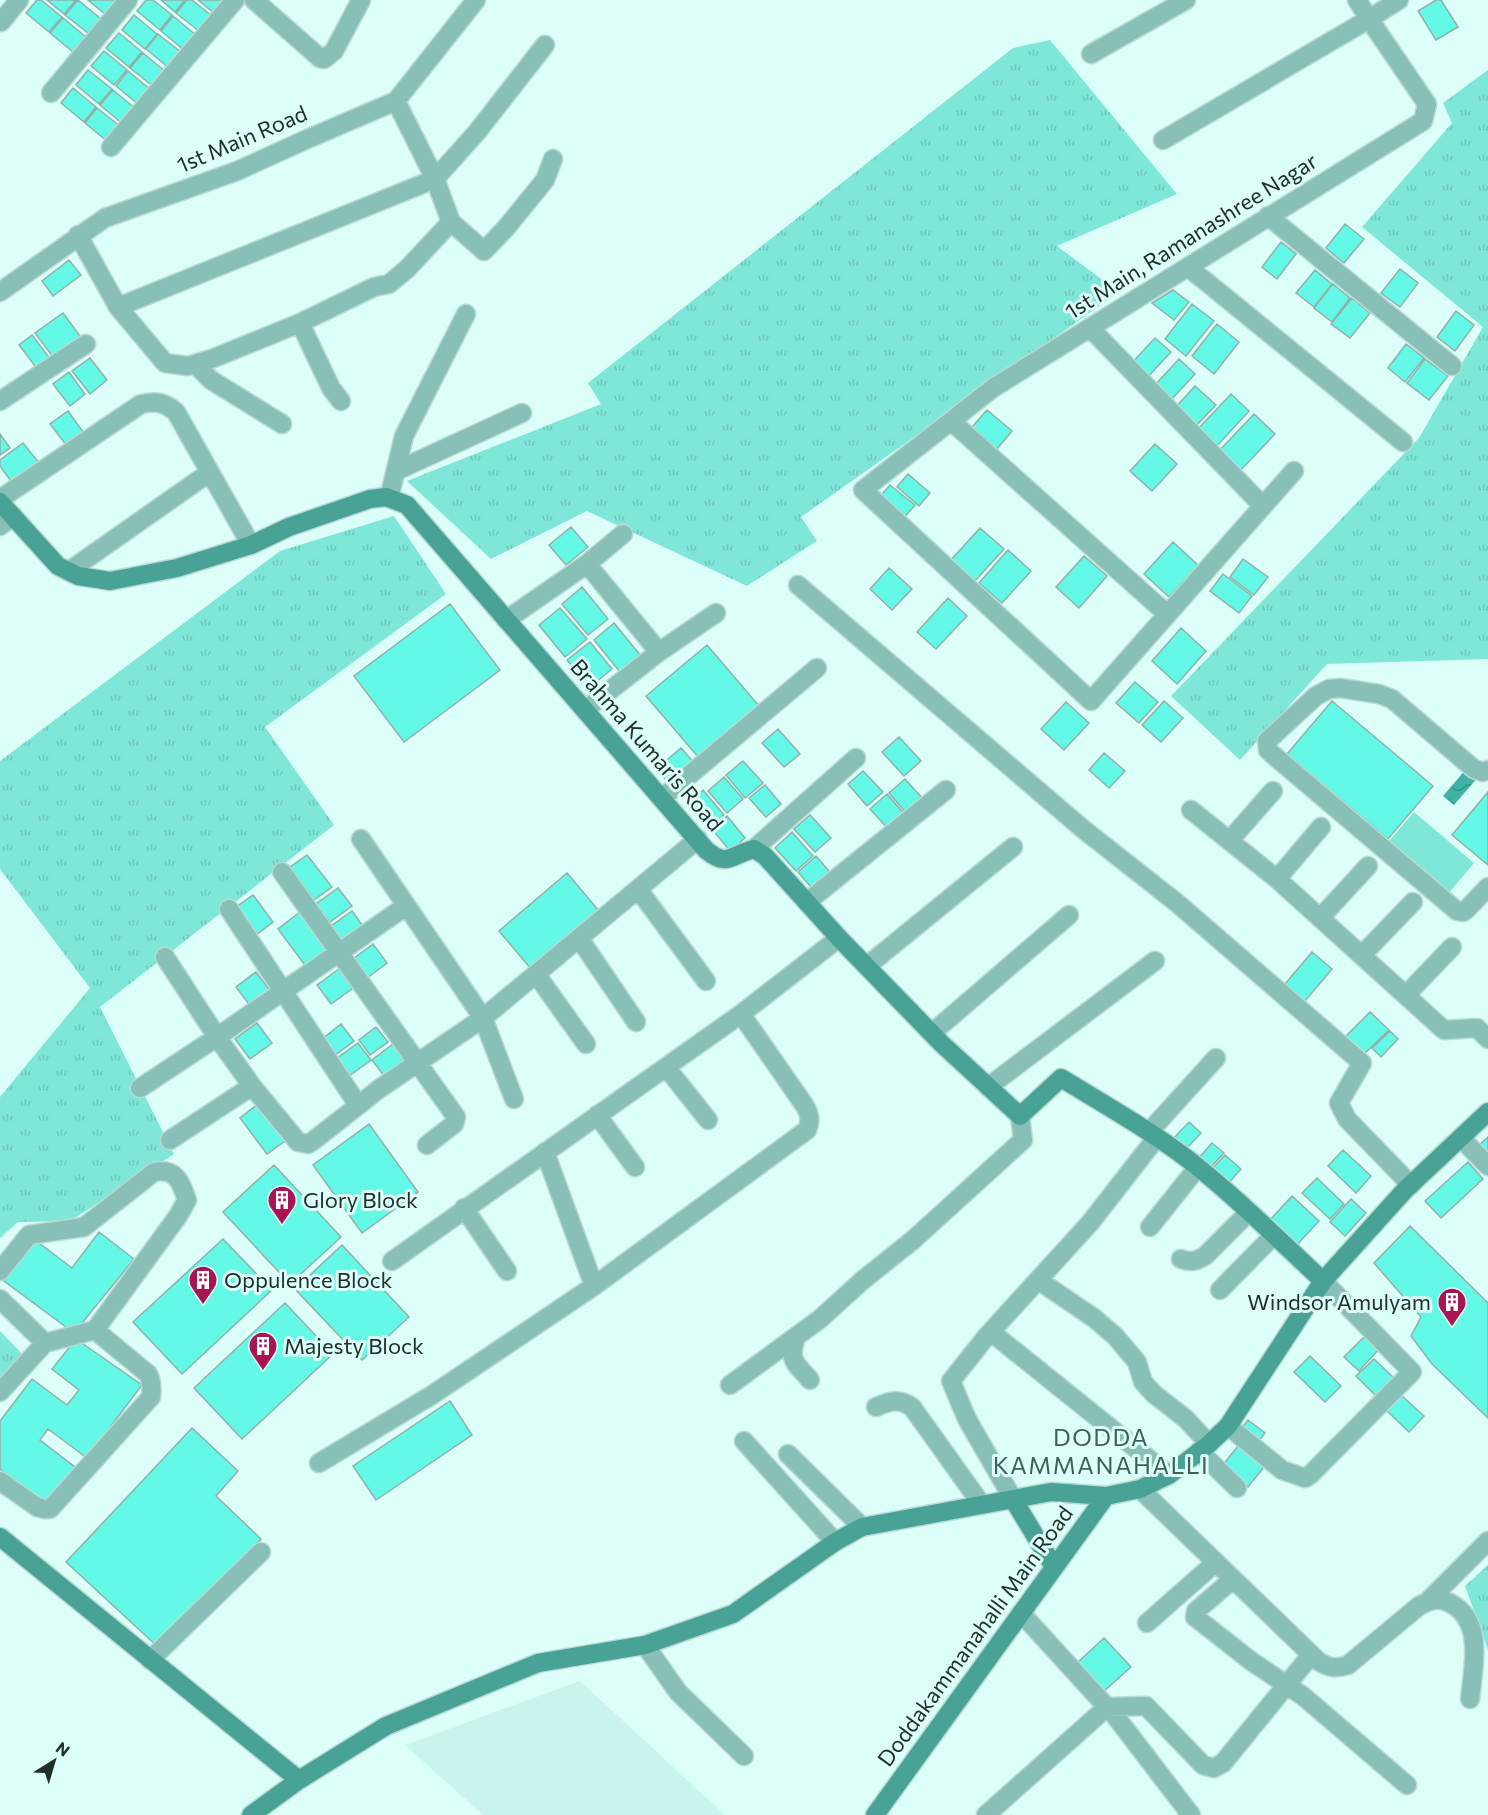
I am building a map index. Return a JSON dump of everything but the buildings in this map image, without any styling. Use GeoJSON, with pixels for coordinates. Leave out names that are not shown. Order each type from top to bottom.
{"type":"FeatureCollection","features":[{"type":"Feature","properties":{"kind":"street"},"geometry":{"type":"LineString","coordinates":[[1,22],[20,0]]}},
{"type":"Feature","properties":{"kind":"street"},"geometry":{"type":"LineString","coordinates":[[51,93],[128,0]]}},
{"type":"Feature","properties":{"kind":"street"},"geometry":{"type":"LineString","coordinates":[[111,147],[235,0]]}},
{"type":"Feature","properties":{"kind":"street"},"geometry":{"type":"LineString","coordinates":[[254,0],[320,58],[334,51],[361,0]]}},
{"type":"Feature","properties":{"kind":"street","name":"1st Main Road"},"geometry":{"type":"LineString","coordinates":[[0,292],[105,218],[237,171],[396,101],[476,0]]}},
{"type":"Feature","properties":{"kind":"street"},"geometry":{"type":"LineString","coordinates":[[1091,54],[1186,0]]}},
{"type":"Feature","properties":{"kind":"street"},"geometry":{"type":"LineString","coordinates":[[1357,0],[1369,19]]}},
{"type":"Feature","properties":{"kind":"street"},"geometry":{"type":"LineString","coordinates":[[1163,140],[1399,0]]}},
{"type":"Feature","properties":{"kind":"street","name":"1st Main, Ramanashree Nagar"},"geometry":{"type":"LineString","coordinates":[[1167,614],[1091,701],[863,490],[993,388],[1423,121],[1428,104],[1369,19]]}},
{"type":"Feature","properties":{"kind":"street"},"geometry":{"type":"LineString","coordinates":[[118,307],[435,179],[477,132],[545,45]]}},
{"type":"Feature","properties":{"kind":"street"},"geometry":{"type":"LineString","coordinates":[[396,101],[435,179],[451,222],[484,250],[506,228],[545,180],[553,159]]}},
{"type":"Feature","properties":{"kind":"street"},"geometry":{"type":"LineString","coordinates":[[1268,216],[1452,366]]}},
{"type":"Feature","properties":{"kind":"street"},"geometry":{"type":"LineString","coordinates":[[78,235],[118,307],[165,363],[188,366],[214,358],[300,323],[374,287],[389,284],[407,269],[451,222]]}},
{"type":"Feature","properties":{"kind":"street"},"geometry":{"type":"LineString","coordinates":[[1188,267],[1403,442]]}},
{"type":"Feature","properties":{"kind":"street"},"geometry":{"type":"LineString","coordinates":[[251,545],[176,412],[165,403],[154,401],[141,404],[0,500],[7,521],[58,566],[78,576],[110,581],[177,568],[251,545],[289,527],[370,498],[389,498],[404,436],[466,314]]}},
{"type":"Feature","properties":{"kind":"street"},"geometry":{"type":"LineString","coordinates":[[300,323],[331,388],[341,401]]}},
{"type":"Feature","properties":{"kind":"street"},"geometry":{"type":"LineString","coordinates":[[1090,328],[1263,506]]}},
{"type":"Feature","properties":{"kind":"street"},"geometry":{"type":"LineString","coordinates":[[0,401],[86,344]]}},
{"type":"Feature","properties":{"kind":"street"},"geometry":{"type":"LineString","coordinates":[[195,364],[211,380],[282,424]]}},
{"type":"Feature","properties":{"kind":"street"},"geometry":{"type":"LineString","coordinates":[[396,471],[522,413]]}},
{"type":"Feature","properties":{"kind":"street"},"geometry":{"type":"LineString","coordinates":[[951,421],[1167,614],[1294,471]]}},
{"type":"Feature","properties":{"kind":"street"},"geometry":{"type":"LineString","coordinates":[[69,572],[210,472]]}},
{"type":"Feature","properties":{"kind":"street","name":"Brahma Kumaris Road"},"geometry":{"type":"LineString","coordinates":[[389,498],[408,505],[506,620],[718,859],[729,860],[754,849]]}},
{"type":"Feature","properties":{"kind":"street"},"geometry":{"type":"LineString","coordinates":[[506,620],[588,564],[623,534]]}},
{"type":"Feature","properties":{"kind":"street"},"geometry":{"type":"LineString","coordinates":[[588,564],[659,652]]}},
{"type":"Feature","properties":{"kind":"street"},"geometry":{"type":"LineString","coordinates":[[798,585],[1083,829],[1177,903],[1362,1063],[1339,1103],[1347,1119],[1411,1185]]}},
{"type":"Feature","properties":{"kind":"street"},"geometry":{"type":"LineString","coordinates":[[585,710],[659,652],[716,613]]}},
{"type":"Feature","properties":{"kind":"street"},"geometry":{"type":"LineString","coordinates":[[662,798],[817,668]]}},
{"type":"Feature","properties":{"kind":"street"},"geometry":{"type":"LineString","coordinates":[[1488,770],[1483,772],[1474,769],[1392,699],[1379,694],[1340,688],[1329,688],[1316,696],[1267,741],[1268,750],[1271,753],[1457,911],[1466,910],[1488,887]]}},
{"type":"Feature","properties":{"kind":"street"},"geometry":{"type":"LineString","coordinates":[[730,1385],[796,1338],[914,1240],[1023,1140],[1020,1116],[932,1033],[839,938],[765,856],[754,849],[856,758]]}},
{"type":"Feature","properties":{"kind":"street"},"geometry":{"type":"LineString","coordinates":[[807,902],[946,790]]}},
{"type":"Feature","properties":{"kind":"street"},"geometry":{"type":"LineString","coordinates":[[1230,840],[1273,791]]}},
{"type":"Feature","properties":{"kind":"street"},"geometry":{"type":"LineString","coordinates":[[1191,810],[1321,917],[1444,1030],[1477,1028],[1488,1039]]}},
{"type":"Feature","properties":{"kind":"street"},"geometry":{"type":"LineString","coordinates":[[1277,879],[1321,827]]}},
{"type":"Feature","properties":{"kind":"street"},"geometry":{"type":"LineString","coordinates":[[165,957],[252,1086],[294,1138],[303,1144],[308,1144],[416,1063],[483,1018],[698,838]]}},
{"type":"Feature","properties":{"kind":"street"},"geometry":{"type":"LineString","coordinates":[[361,839],[483,1018],[514,1099]]}},
{"type":"Feature","properties":{"kind":"street"},"geometry":{"type":"LineString","coordinates":[[867,966],[1013,847]]}},
{"type":"Feature","properties":{"kind":"street"},"geometry":{"type":"LineString","coordinates":[[1321,917],[1368,866]]}},
{"type":"Feature","properties":{"kind":"street"},"geometry":{"type":"LineString","coordinates":[[282,872],[456,1117],[454,1124],[427,1144]]}},
{"type":"Feature","properties":{"kind":"street"},"geometry":{"type":"LineString","coordinates":[[638,889],[706,981]]}},
{"type":"Feature","properties":{"kind":"street"},"geometry":{"type":"LineString","coordinates":[[1362,955],[1413,902]]}},
{"type":"Feature","properties":{"kind":"street"},"geometry":{"type":"LineString","coordinates":[[140,1088],[406,906]]}},
{"type":"Feature","properties":{"kind":"street"},"geometry":{"type":"LineString","coordinates":[[230,909],[358,1105]]}},
{"type":"Feature","properties":{"kind":"street"},"geometry":{"type":"LineString","coordinates":[[932,1033],[1069,915]]}},
{"type":"Feature","properties":{"kind":"street"},"geometry":{"type":"LineString","coordinates":[[579,938],[636,1022]]}},
{"type":"Feature","properties":{"kind":"street"},"geometry":{"type":"LineString","coordinates":[[392,1261],[741,1014],[839,938]]}},
{"type":"Feature","properties":{"kind":"street"},"geometry":{"type":"LineString","coordinates":[[1406,995],[1452,946]]}},
{"type":"Feature","properties":{"kind":"street"},"geometry":{"type":"LineString","coordinates":[[988,1087],[1155,961]]}},
{"type":"Feature","properties":{"kind":"street"},"geometry":{"type":"LineString","coordinates":[[536,974],[586,1044]]}},
{"type":"Feature","properties":{"kind":"street"},"geometry":{"type":"LineString","coordinates":[[319,1463],[432,1395],[594,1286],[807,1130],[810,1122],[805,1106],[741,1014]]}},
{"type":"Feature","properties":{"kind":"street"},"geometry":{"type":"LineString","coordinates":[[1054,1568],[967,1419],[951,1381],[991,1332],[1090,1223],[1153,1135],[1216,1058]]}},
{"type":"Feature","properties":{"kind":"street"},"geometry":{"type":"LineString","coordinates":[[666,1067],[708,1120]]}},
{"type":"Feature","properties":{"kind":"street"},"geometry":{"type":"LineString","coordinates":[[1020,1116],[1061,1078],[1153,1135],[1249,1212],[1323,1281],[1412,1372],[1311,1475],[1305,1478],[1282,1470],[1228,1426]]}},
{"type":"Feature","properties":{"kind":"street"},"geometry":{"type":"LineString","coordinates":[[170,1140],[252,1086]]}},
{"type":"Feature","properties":{"kind":"street"},"geometry":{"type":"LineString","coordinates":[[251,1815],[298,1780],[386,1726],[537,1663],[645,1645],[733,1614],[835,1542],[862,1527],[1051,1492],[1106,1496],[1140,1489],[1168,1475],[1228,1426],[1323,1281],[1411,1185],[1488,1113]]}},
{"type":"Feature","properties":{"kind":"street"},"geometry":{"type":"LineString","coordinates":[[597,1115],[635,1167]]}},
{"type":"Feature","properties":{"kind":"street"},"geometry":{"type":"LineString","coordinates":[[1461,1138],[1488,1166]]}},
{"type":"Feature","properties":{"kind":"street"},"geometry":{"type":"LineString","coordinates":[[545,1152],[594,1286]]}},
{"type":"Feature","properties":{"kind":"street"},"geometry":{"type":"LineString","coordinates":[[1150,1227],[1197,1168]]}},
{"type":"Feature","properties":{"kind":"street"},"geometry":{"type":"LineString","coordinates":[[0,1270],[29,1235],[84,1227],[154,1172],[164,1170],[173,1174],[182,1186],[187,1200],[178,1216],[95,1330],[45,1343],[0,1392]]}},
{"type":"Feature","properties":{"kind":"street"},"geometry":{"type":"LineString","coordinates":[[465,1208],[507,1271]]}},
{"type":"Feature","properties":{"kind":"street"},"geometry":{"type":"LineString","coordinates":[[1181,1259],[1189,1262],[1197,1261],[1205,1256],[1249,1212]]}},
{"type":"Feature","properties":{"kind":"street"},"geometry":{"type":"LineString","coordinates":[[1220,1290],[1274,1235]]}},
{"type":"Feature","properties":{"kind":"street"},"geometry":{"type":"LineString","coordinates":[[1038,1281],[1094,1318],[1115,1336],[1137,1362],[1143,1382],[1154,1395],[1186,1419],[1204,1447],[1237,1488]]}},
{"type":"Feature","properties":{"kind":"street"},"geometry":{"type":"LineString","coordinates":[[0,1299],[45,1343]]}},
{"type":"Feature","properties":{"kind":"street"},"geometry":{"type":"LineString","coordinates":[[0,1481],[37,1507],[50,1509],[151,1397],[152,1389],[148,1374],[95,1330]]}},
{"type":"Feature","properties":{"kind":"street"},"geometry":{"type":"LineString","coordinates":[[991,1332],[1168,1475]]}},
{"type":"Feature","properties":{"kind":"street"},"geometry":{"type":"LineString","coordinates":[[796,1338],[791,1352],[793,1360],[810,1380]]}},
{"type":"Feature","properties":{"kind":"street"},"geometry":{"type":"LineString","coordinates":[[876,1407],[896,1400],[912,1407],[982,1505]]}},
{"type":"Feature","properties":{"kind":"street"},"geometry":{"type":"LineString","coordinates":[[744,1441],[835,1542]]}},
{"type":"Feature","properties":{"kind":"street"},"geometry":{"type":"LineString","coordinates":[[788,1454],[862,1527]]}},
{"type":"Feature","properties":{"kind":"street"},"geometry":{"type":"LineString","coordinates":[[1140,1489],[1232,1580],[1311,1655],[1328,1668],[1348,1665],[1419,1606],[1430,1600],[1488,1541]]}},
{"type":"Feature","properties":{"kind":"street","name":"Doddakammanahalli Main Road"},"geometry":{"type":"LineString","coordinates":[[875,1815],[1106,1496]]}},
{"type":"Feature","properties":{"kind":"street"},"geometry":{"type":"LineString","coordinates":[[0,1537],[298,1780]]}},
{"type":"Feature","properties":{"kind":"street"},"geometry":{"type":"LineString","coordinates":[[150,1660],[261,1552]]}},
{"type":"Feature","properties":{"kind":"street"},"geometry":{"type":"LineString","coordinates":[[1147,1623],[1215,1563]]}},
{"type":"Feature","properties":{"kind":"street"},"geometry":{"type":"LineString","coordinates":[[1232,1580],[1196,1611],[1195,1617],[1251,1661],[1287,1684],[1407,1785]]}},
{"type":"Feature","properties":{"kind":"street"},"geometry":{"type":"LineString","coordinates":[[1430,1600],[1442,1599],[1453,1605],[1465,1615],[1472,1629],[1475,1646],[1470,1699]]}},
{"type":"Feature","properties":{"kind":"street"},"geometry":{"type":"LineString","coordinates":[[1021,1613],[1107,1707],[1191,1815]]}},
{"type":"Feature","properties":{"kind":"street"},"geometry":{"type":"LineString","coordinates":[[645,1645],[678,1692],[744,1756]]}},
{"type":"Feature","properties":{"kind":"street"},"geometry":{"type":"LineString","coordinates":[[986,1815],[1107,1707],[1146,1706],[1203,1765],[1214,1768],[1223,1763],[1311,1655]]}},
{"type":"Feature","properties":{"kind":"shaded area"},"geometry":{"type":"Polygon","coordinates":[[[580,1681],[725,1815],[483,1815],[405,1745],[580,1681]]]}},
{"type":"Feature","properties":{"kind":"green space"},"geometry":{"type":"Polygon","coordinates":[[[1050,40],[1177,194],[1057,246],[1119,292],[801,517],[817,541],[747,586],[587,511],[491,559],[407,481],[601,404],[588,383],[1013,48],[1050,40]]]}},
{"type":"Feature","properties":{"kind":"green space"},"geometry":{"type":"Polygon","coordinates":[[[1488,70],[1488,659],[1327,664],[1240,760],[1171,696],[1419,438],[1483,327],[1362,227],[1452,123],[1443,103],[1488,70]]]}},
{"type":"Feature","properties":{"kind":"green space"},"geometry":{"type":"Polygon","coordinates":[[[394,516],[446,594],[265,727],[334,825],[100,1007],[174,1154],[70,1221],[18,1222],[0,1238],[0,1097],[90,988],[0,869],[0,761],[280,551],[394,516]]]}},
{"type":"Feature","properties":{"kind":"green space"},"geometry":{"type":"Polygon","coordinates":[[[1414,812],[1474,863],[1450,892],[1389,841],[1414,812]]]}},
{"type":"Feature","properties":{"kind":"green space"},"geometry":{"type":"Polygon","coordinates":[[[0,1331],[26,1358],[0,1382],[0,1331]]]}},
{"type":"Feature","properties":{"kind":"green space"},"geometry":{"type":"Polygon","coordinates":[[[1488,1565],[1488,1650],[1465,1586],[1488,1565]]]}},
{"type":"Feature","properties":{"kind":"water"},"geometry":{"type":"Polygon","coordinates":[[[1468,767],[1479,776],[1454,805],[1443,796],[1468,767]]]}},
{"type":"Feature","properties":{"kind":"place","name":"Glory Block"},"geometry":{"type":"Point","coordinates":[282,1226]}},
{"type":"Feature","properties":{"kind":"place","name":"Oppulence Block"},"geometry":{"type":"Point","coordinates":[203,1306]}},
{"type":"Feature","properties":{"kind":"place","name":"Windsor Amulyam"},"geometry":{"type":"Point","coordinates":[1452,1328]}},
{"type":"Feature","properties":{"kind":"place","name":"Majesty Block"},"geometry":{"type":"Point","coordinates":[263,1372]}},
{"type":"Feature","properties":{"kind":"district","name":"DODDA KAMMANAHALLI"},"geometry":{"type":"Point","coordinates":[1101,1452]}}]}
